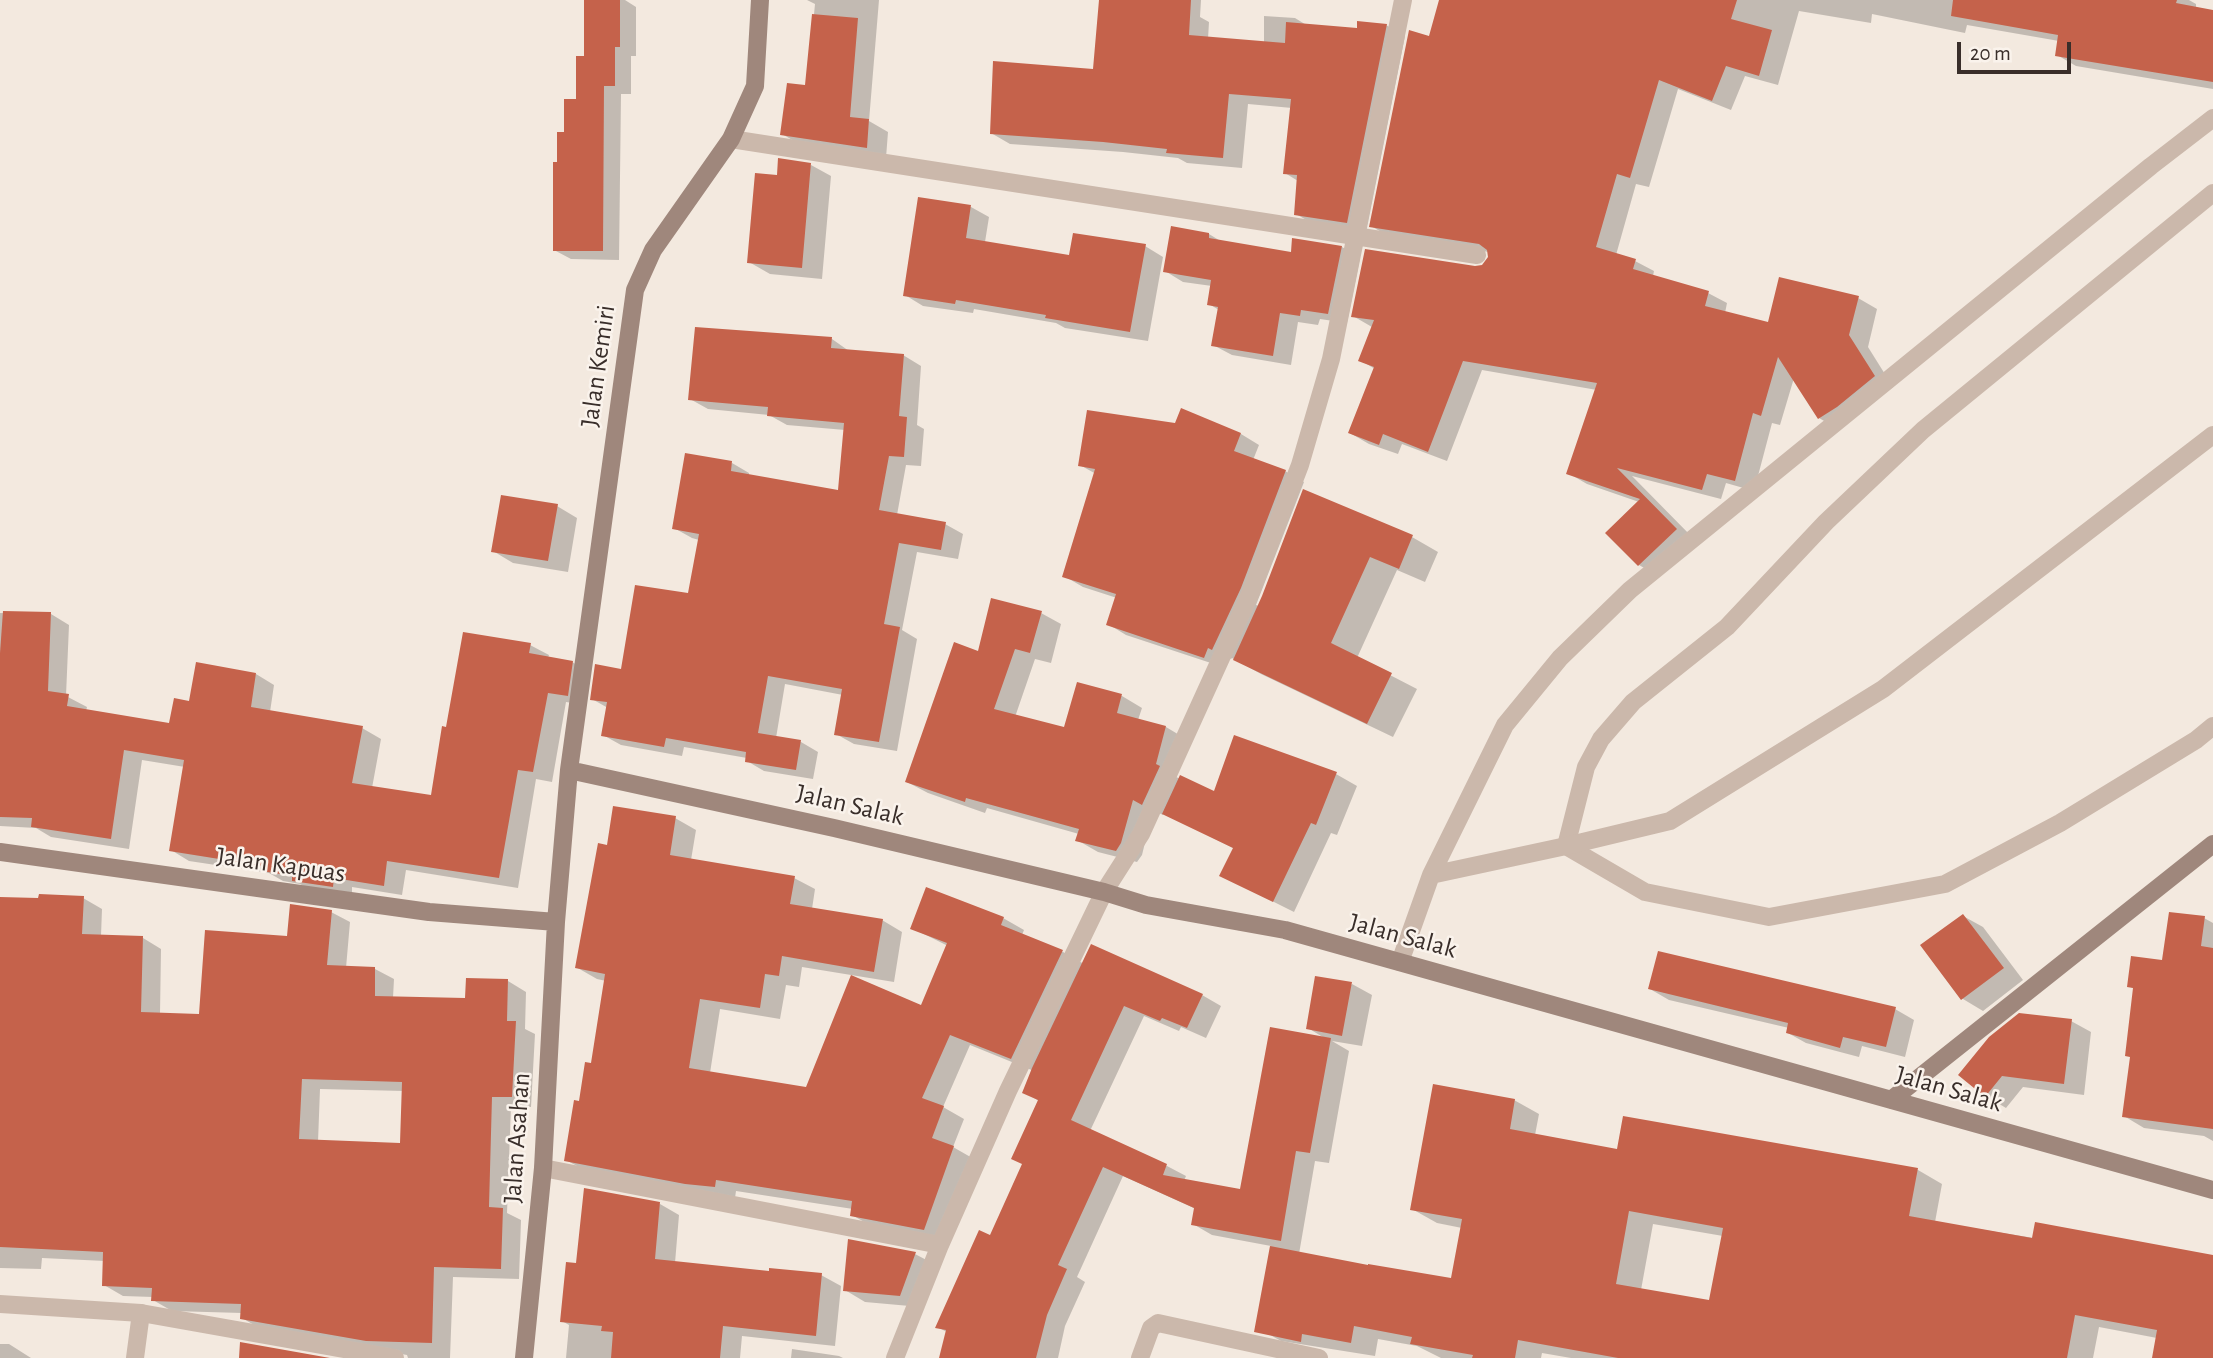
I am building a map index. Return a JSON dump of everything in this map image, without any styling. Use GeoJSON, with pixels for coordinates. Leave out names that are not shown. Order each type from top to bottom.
{"type":"FeatureCollection","features":[{"type":"Feature","properties":{"kind":"street","name":"Jalan Kemiri"},"geometry":{"type":"LineString","coordinates":[[556,922],[569,770],[635,290],[653,250],[731,139],[755,86],[760,0]]}},
{"type":"Feature","properties":{"kind":"street"},"geometry":{"type":"LineString","coordinates":[[895,1358],[940,1245],[1008,1090],[1104,892],[1141,834],[1251,592],[1295,478],[1331,359],[1403,0]]}},
{"type":"Feature","properties":{"kind":"street"},"geometry":{"type":"LineString","coordinates":[[1400,962],[1431,875],[1505,725],[1560,658],[1620,600],[2213,118]]}},
{"type":"Feature","properties":{"kind":"street"},"geometry":{"type":"LineString","coordinates":[[731,139],[1478,255]]}},
{"type":"Feature","properties":{"kind":"street"},"geometry":{"type":"LineString","coordinates":[[1566,846],[1586,767],[1601,739],[1633,702],[1727,627],[1826,522],[1923,430],[2213,192]]}},
{"type":"Feature","properties":{"kind":"street"},"geometry":{"type":"LineString","coordinates":[[1431,875],[1670,821],[1883,690],[2213,435]]}},
{"type":"Feature","properties":{"kind":"street"},"geometry":{"type":"LineString","coordinates":[[1566,846],[1645,892],[1769,917],[1945,884],[2060,822],[2196,740],[2213,726]]}},
{"type":"Feature","properties":{"kind":"street","name":"Jalan Salak"},"geometry":{"type":"LineString","coordinates":[[569,770],[834,828],[1104,892],[1146,905],[1284,930],[2213,1190]]}},
{"type":"Feature","properties":{"kind":"street"},"geometry":{"type":"LineString","coordinates":[[1891,1100],[2213,844]]}},
{"type":"Feature","properties":{"kind":"street","name":"Jalan Kapuas"},"geometry":{"type":"LineString","coordinates":[[0,852],[429,912],[556,922]]}},
{"type":"Feature","properties":{"kind":"street","name":"Jalan Asahan"},"geometry":{"type":"LineString","coordinates":[[524,1358],[542,1168],[556,922]]}},
{"type":"Feature","properties":{"kind":"street"},"geometry":{"type":"LineString","coordinates":[[542,1168],[940,1245]]}},
{"type":"Feature","properties":{"kind":"street"},"geometry":{"type":"LineString","coordinates":[[0,1304],[141,1313],[395,1358]]}},
{"type":"Feature","properties":{"kind":"street"},"geometry":{"type":"LineString","coordinates":[[135,1358],[141,1313]]}},
{"type":"Feature","properties":{"kind":"street"},"geometry":{"type":"LineString","coordinates":[[1140,1358],[1151,1328],[1158,1323],[1319,1358]]}},
{"type":"Feature","properties":{"kind":"building"},"geometry":{"type":"Polygon","coordinates":[[[584,0],[620,0],[620,47],[615,47],[615,86],[604,86],[603,251],[553,251],[553,162],[557,162],[557,132],[564,132],[564,99],[576,99],[576,56],[584,56],[584,0]]]}},
{"type":"Feature","properties":{"kind":"building"},"geometry":{"type":"Polygon","coordinates":[[[1099,0],[1191,0],[1189,35],[1285,43],[1286,22],[1357,28],[1357,21],[1387,24],[1347,223],[1294,215],[1297,175],[1283,174],[1291,99],[1229,94],[1223,158],[1166,153],[1167,149],[1103,142],[990,134],[993,61],[1093,69],[1099,0]]]}},
{"type":"Feature","properties":{"kind":"building"},"geometry":{"type":"Polygon","coordinates":[[[1439,0],[1737,0],[1731,19],[1772,30],[1759,76],[1726,66],[1712,101],[1659,80],[1630,178],[1617,174],[1596,247],[1636,259],[1633,269],[1709,291],[1705,306],[1768,322],[1779,277],[1859,296],[1849,335],[1875,376],[1818,419],[1778,357],[1761,416],[1753,413],[1735,481],[1707,474],[1702,490],[1617,468],[1677,529],[1638,566],[1605,533],[1640,499],[1566,474],[1597,383],[1463,361],[1428,452],[1383,434],[1379,445],[1348,433],[1374,367],[1358,361],[1374,320],[1351,317],[1365,249],[1475,266],[1482,265],[1488,257],[1487,250],[1479,244],[1369,227],[1409,30],[1429,36],[1439,0]]]}},
{"type":"Feature","properties":{"kind":"building"},"geometry":{"type":"Polygon","coordinates":[[[1953,0],[2177,0],[2176,3],[2213,10],[2213,82],[2055,56],[2058,35],[1951,16],[1953,0]]]}},
{"type":"Feature","properties":{"kind":"building"},"geometry":{"type":"Polygon","coordinates":[[[812,14],[858,18],[850,117],[869,119],[867,148],[780,135],[787,83],[805,85],[812,14]]]}},
{"type":"Feature","properties":{"kind":"building"},"geometry":{"type":"Polygon","coordinates":[[[778,158],[811,163],[802,268],[747,263],[755,173],[777,175],[778,158]]]}},
{"type":"Feature","properties":{"kind":"building"},"geometry":{"type":"Polygon","coordinates":[[[918,197],[971,205],[966,238],[1069,255],[1073,233],[1146,244],[1130,332],[956,300],[955,304],[903,296],[918,197]]]}},
{"type":"Feature","properties":{"kind":"building"},"geometry":{"type":"Polygon","coordinates":[[[1171,226],[1209,233],[1209,238],[1291,252],[1292,238],[1342,246],[1328,314],[1301,310],[1300,316],[1280,313],[1273,356],[1211,346],[1218,307],[1207,305],[1211,280],[1163,272],[1171,226]]]}},
{"type":"Feature","properties":{"kind":"building"},"geometry":{"type":"Polygon","coordinates":[[[695,327],[832,337],[831,348],[904,354],[899,416],[907,417],[904,457],[889,456],[879,510],[946,522],[941,550],[899,543],[884,624],[900,627],[879,742],[834,735],[842,689],[768,676],[758,733],[801,740],[796,770],[745,762],[746,752],[666,738],[664,747],[601,736],[607,702],[590,700],[595,664],[621,669],[635,585],[688,593],[699,534],[672,529],[685,453],[732,461],[731,471],[838,490],[844,423],[767,416],[768,407],[688,400],[695,327]]]}},
{"type":"Feature","properties":{"kind":"building"},"geometry":{"type":"Polygon","coordinates":[[[1181,408],[1241,433],[1234,451],[1286,470],[1241,588],[1212,650],[1208,648],[1204,658],[1106,625],[1116,594],[1062,577],[1095,469],[1078,466],[1087,410],[1175,423],[1181,408]]]}},
{"type":"Feature","properties":{"kind":"building"},"geometry":{"type":"Polygon","coordinates":[[[1303,489],[1413,535],[1399,569],[1370,557],[1331,643],[1392,673],[1367,724],[1233,660],[1262,596],[1303,489]]]}},
{"type":"Feature","properties":{"kind":"building"},"geometry":{"type":"Polygon","coordinates":[[[501,495],[558,504],[548,561],[491,552],[501,495]]]}},
{"type":"Feature","properties":{"kind":"building"},"geometry":{"type":"Polygon","coordinates":[[[991,598],[1042,611],[1030,653],[1015,649],[994,709],[1064,727],[1077,682],[1122,694],[1117,713],[1166,726],[1156,764],[1160,766],[1142,805],[1133,800],[1121,843],[1116,851],[1075,841],[1079,829],[966,798],[965,802],[905,782],[954,642],[978,651],[991,598]]]}},
{"type":"Feature","properties":{"kind":"building"},"geometry":{"type":"Polygon","coordinates":[[[3,611],[51,612],[48,691],[69,694],[67,706],[169,723],[174,698],[189,701],[196,662],[256,673],[251,707],[363,726],[352,783],[431,795],[442,726],[446,727],[463,632],[531,643],[529,653],[573,661],[568,696],[548,693],[533,772],[518,770],[499,878],[387,861],[384,886],[334,878],[333,887],[292,881],[292,876],[262,871],[263,866],[169,851],[184,760],[124,750],[111,839],[31,827],[32,818],[0,817],[0,653],[3,611]]]}},
{"type":"Feature","properties":{"kind":"building"},"geometry":{"type":"Polygon","coordinates":[[[1234,735],[1337,772],[1316,825],[1311,823],[1273,902],[1219,876],[1233,848],[1162,814],[1180,775],[1214,791],[1234,735]]]}},
{"type":"Feature","properties":{"kind":"building"},"geometry":{"type":"Polygon","coordinates":[[[613,806],[676,816],[670,855],[795,876],[790,904],[883,919],[874,972],[782,956],[779,976],[765,974],[760,1008],[700,999],[689,1068],[806,1087],[851,975],[921,1005],[947,943],[910,929],[926,887],[1004,917],[1001,925],[1063,950],[1011,1059],[950,1035],[922,1098],[944,1106],[932,1138],[954,1146],[924,1230],[850,1216],[852,1201],[716,1180],[715,1187],[685,1184],[564,1161],[574,1100],[579,1101],[585,1062],[591,1063],[605,974],[575,968],[598,843],[607,845],[613,806]]]}},
{"type":"Feature","properties":{"kind":"building"},"geometry":{"type":"Polygon","coordinates":[[[39,894],[84,896],[82,934],[143,936],[141,1012],[199,1014],[205,930],[287,936],[290,904],[332,910],[327,965],[375,967],[375,996],[465,998],[466,978],[508,979],[507,1021],[516,1021],[512,1097],[492,1097],[489,1207],[503,1208],[501,1269],[434,1267],[432,1343],[366,1341],[240,1319],[241,1304],[151,1301],[152,1288],[102,1286],[103,1252],[0,1247],[0,897],[38,898],[39,894]],[[302,1079],[299,1139],[400,1143],[402,1082],[302,1079]]]}},
{"type":"Feature","properties":{"kind":"building"},"geometry":{"type":"Polygon","coordinates":[[[2169,912],[2205,916],[2201,946],[2213,948],[2213,1129],[2122,1117],[2130,1057],[2125,1056],[2133,988],[2127,987],[2131,956],[2162,960],[2169,912]]]}},
{"type":"Feature","properties":{"kind":"building"},"geometry":{"type":"Polygon","coordinates":[[[1963,914],[2004,968],[1961,1000],[1920,945],[1963,914]]]}},
{"type":"Feature","properties":{"kind":"building"},"geometry":{"type":"Polygon","coordinates":[[[1091,944],[1203,994],[1187,1028],[1162,1018],[1160,1021],[1124,1006],[1071,1120],[1167,1164],[1163,1175],[1240,1189],[1270,1027],[1331,1038],[1310,1153],[1296,1151],[1281,1241],[1191,1225],[1194,1208],[1103,1167],[1058,1265],[1067,1269],[1047,1315],[1036,1358],[939,1358],[946,1330],[935,1328],[979,1230],[990,1235],[1022,1164],[1011,1159],[1038,1100],[1022,1093],[1091,944]]]}},
{"type":"Feature","properties":{"kind":"building"},"geometry":{"type":"Polygon","coordinates":[[[1658,951],[1896,1007],[1886,1047],[1843,1037],[1840,1048],[1786,1033],[1788,1023],[1648,989],[1658,951]]]}},
{"type":"Feature","properties":{"kind":"building"},"geometry":{"type":"Polygon","coordinates":[[[1315,976],[1352,982],[1342,1036],[1306,1029],[1315,976]]]}},
{"type":"Feature","properties":{"kind":"building"},"geometry":{"type":"Polygon","coordinates":[[[2019,1013],[2072,1019],[2064,1084],[2002,1076],[1985,1097],[1958,1075],[1989,1037],[2019,1013]]]}},
{"type":"Feature","properties":{"kind":"building"},"geometry":{"type":"Polygon","coordinates":[[[1433,1084],[1515,1099],[1510,1129],[1617,1149],[1623,1116],[1918,1168],[1909,1216],[2032,1238],[2035,1222],[2213,1255],[2213,1358],[2152,1358],[2157,1330],[2075,1315],[2067,1358],[1618,1358],[1518,1340],[1515,1358],[1472,1358],[1473,1355],[1410,1344],[1412,1337],[1354,1326],[1351,1343],[1302,1334],[1301,1342],[1254,1332],[1270,1246],[1451,1278],[1462,1219],[1410,1210],[1433,1084]],[[1629,1211],[1616,1284],[1709,1300],[1723,1228],[1629,1211]]]}},
{"type":"Feature","properties":{"kind":"building"},"geometry":{"type":"Polygon","coordinates":[[[584,1188],[660,1202],[655,1259],[769,1271],[769,1268],[822,1273],[816,1336],[723,1326],[720,1358],[611,1358],[613,1332],[601,1331],[602,1326],[560,1322],[566,1262],[576,1263],[584,1188]]]}},
{"type":"Feature","properties":{"kind":"building"},"geometry":{"type":"Polygon","coordinates":[[[848,1239],[916,1252],[900,1296],[843,1291],[848,1239]]]}},
{"type":"Feature","properties":{"kind":"building"},"geometry":{"type":"Polygon","coordinates":[[[240,1342],[330,1358],[239,1358],[240,1342]]]}}]}
